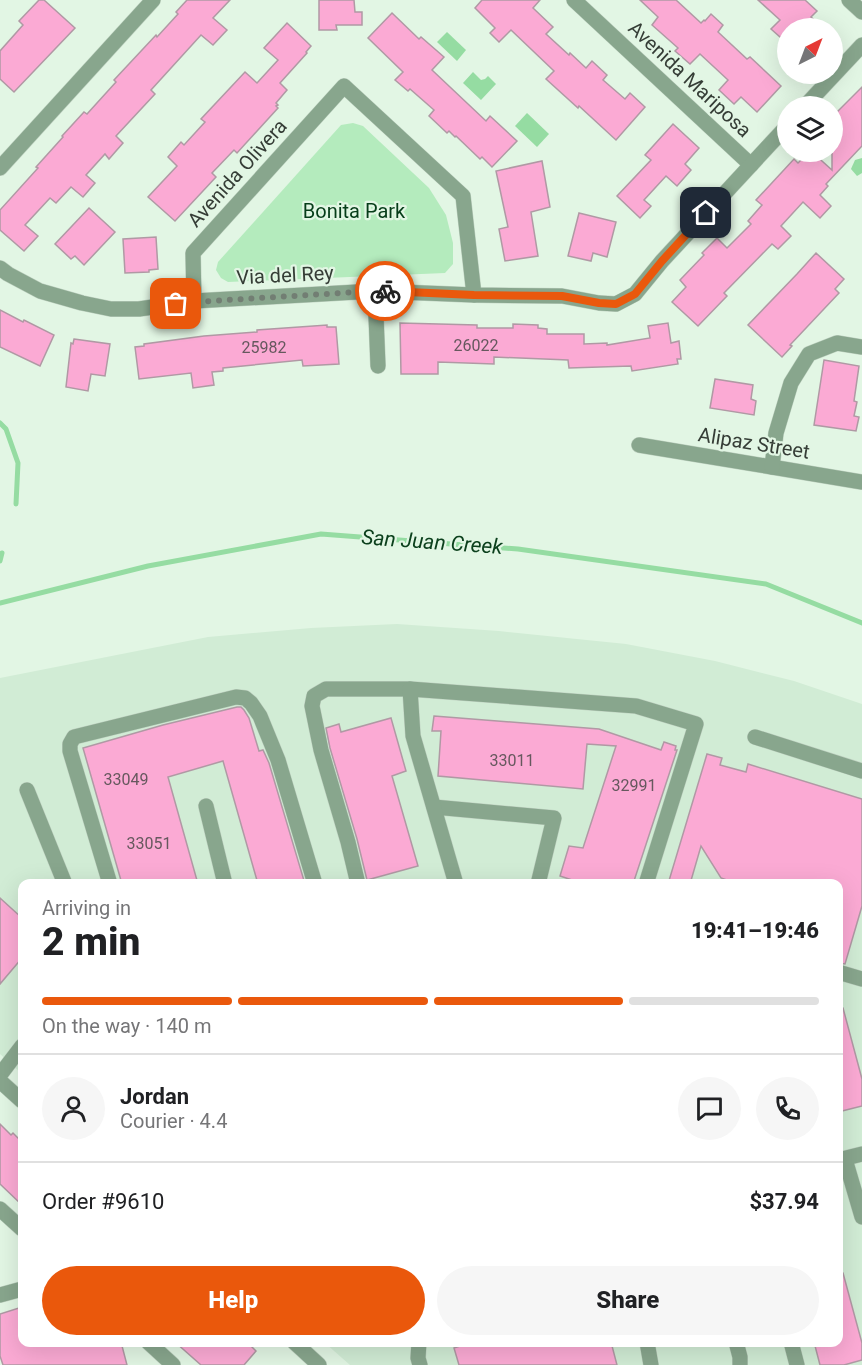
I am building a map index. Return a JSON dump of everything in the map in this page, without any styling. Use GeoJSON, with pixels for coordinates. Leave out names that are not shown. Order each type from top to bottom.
{"type":"FeatureCollection","features":[{"type":"Feature","properties":{"kind":"street"},"geometry":{"type":"LineString","coordinates":[[0,168],[153,0]]}},
{"type":"Feature","properties":{"kind":"street","name":"Avenida Mariposa"},"geometry":{"type":"LineString","coordinates":[[574,0],[751,165]]}},
{"type":"Feature","properties":{"kind":"street"},"geometry":{"type":"LineString","coordinates":[[849,0],[862,12]]}},
{"type":"Feature","properties":{"kind":"street"},"geometry":{"type":"LineString","coordinates":[[814,96],[862,45]]}},
{"type":"Feature","properties":{"kind":"street","name":"Avenida Olivera"},"geometry":{"type":"LineString","coordinates":[[194,302],[193,253],[344,86],[463,196],[474,295]]}},
{"type":"Feature","properties":{"kind":"street"},"geometry":{"type":"LineString","coordinates":[[751,165],[777,137]]}},
{"type":"Feature","properties":{"kind":"street","name":"Via del Rey"},"geometry":{"type":"LineString","coordinates":[[0,268],[40,291],[111,309],[139,309],[194,302],[375,291],[562,296],[616,304],[635,294],[662,261],[751,165]]}},
{"type":"Feature","properties":{"kind":"street"},"geometry":{"type":"LineString","coordinates":[[375,291],[378,366]]}},
{"type":"Feature","properties":{"kind":"street"},"geometry":{"type":"LineString","coordinates":[[772,467],[776,433],[790,383],[809,354],[837,343],[862,347]]}},
{"type":"Feature","properties":{"kind":"street","name":"Alipaz Street"},"geometry":{"type":"LineString","coordinates":[[639,445],[862,482]]}},
{"type":"Feature","properties":{"kind":"street"},"geometry":{"type":"LineString","coordinates":[[357,879],[321,750],[312,706],[314,696],[326,689],[410,689],[636,706],[696,724],[648,879]]}},
{"type":"Feature","properties":{"kind":"street"},"geometry":{"type":"LineString","coordinates":[[410,689],[413,736],[455,879]]}},
{"type":"Feature","properties":{"kind":"street"},"geometry":{"type":"LineString","coordinates":[[108,879],[70,751],[70,744],[74,737],[236,698],[245,698],[260,716],[278,760],[314,879]]}},
{"type":"Feature","properties":{"kind":"street"},"geometry":{"type":"LineString","coordinates":[[755,737],[862,771]]}},
{"type":"Feature","properties":{"kind":"street"},"geometry":{"type":"LineString","coordinates":[[27,790],[63,879]]}},
{"type":"Feature","properties":{"kind":"street"},"geometry":{"type":"LineString","coordinates":[[206,806],[224,879]]}},
{"type":"Feature","properties":{"kind":"street"},"geometry":{"type":"LineString","coordinates":[[434,807],[554,818],[539,879]]}},
{"type":"Feature","properties":{"kind":"street"},"geometry":{"type":"LineString","coordinates":[[843,973],[862,979]]}},
{"type":"Feature","properties":{"kind":"street"},"geometry":{"type":"LineString","coordinates":[[0,1075],[18,1051]]}},
{"type":"Feature","properties":{"kind":"street"},"geometry":{"type":"LineString","coordinates":[[0,1081],[18,1097]]}},
{"type":"Feature","properties":{"kind":"street"},"geometry":{"type":"LineString","coordinates":[[843,1160],[862,1154]]}},
{"type":"Feature","properties":{"kind":"street"},"geometry":{"type":"LineString","coordinates":[[843,1163],[862,1217]]}},
{"type":"Feature","properties":{"kind":"street"},"geometry":{"type":"LineString","coordinates":[[0,1209],[18,1225]]}},
{"type":"Feature","properties":{"kind":"street"},"geometry":{"type":"LineString","coordinates":[[0,1295],[18,1290]]}},
{"type":"Feature","properties":{"kind":"street"},"geometry":{"type":"LineString","coordinates":[[153,1347],[173,1365]]}},
{"type":"Feature","properties":{"kind":"street"},"geometry":{"type":"LineString","coordinates":[[418,1347],[417,1358],[420,1365]]}},
{"type":"Feature","properties":{"kind":"street"},"geometry":{"type":"LineString","coordinates":[[649,1347],[651,1365]]}},
{"type":"Feature","properties":{"kind":"street"},"geometry":{"type":"LineString","coordinates":[[737,1347],[740,1365]]}},
{"type":"Feature","properties":{"kind":"street"},"geometry":{"type":"LineString","coordinates":[[792,1347],[797,1365]]}},
{"type":"Feature","properties":{"kind":"street"},"geometry":{"type":"LineString","coordinates":[[311,1348],[319,1365]]}},
{"type":"Feature","properties":{"kind":"shaded area"},"geometry":{"type":"Polygon","coordinates":[[[447,32],[466,50],[457,61],[437,42],[447,32]]]}},
{"type":"Feature","properties":{"kind":"shaded area"},"geometry":{"type":"Polygon","coordinates":[[[473,72],[481,80],[488,76],[496,84],[481,100],[463,83],[473,72]]]}},
{"type":"Feature","properties":{"kind":"shaded area"},"geometry":{"type":"Polygon","coordinates":[[[527,113],[549,134],[537,147],[515,126],[527,113]]]}},
{"type":"Feature","properties":{"kind":"shaded area"},"geometry":{"type":"Polygon","coordinates":[[[862,158],[862,173],[857,176],[851,169],[855,160],[862,158]]]}},
{"type":"Feature","properties":{"kind":"shaded area"},"geometry":{"type":"Polygon","coordinates":[[[397,624],[499,631],[626,644],[715,661],[794,681],[862,704],[862,1365],[350,1365],[330,1347],[843,1347],[843,879],[18,879],[18,1070],[0,1054],[0,678],[208,637],[311,628],[397,624]]]}},
{"type":"Feature","properties":{"kind":"green space","name":"Bonita Park"},"geometry":{"type":"Polygon","coordinates":[[[353,123],[363,126],[429,188],[446,215],[453,243],[453,264],[445,273],[228,282],[221,278],[216,270],[218,262],[341,125],[353,123]]]}},
{"type":"Feature","properties":{"kind":"building"},"geometry":{"type":"Polygon","coordinates":[[[39,0],[44,0],[75,28],[14,92],[0,79],[0,51],[23,25],[19,21],[39,0]]]}},
{"type":"Feature","properties":{"kind":"building"},"geometry":{"type":"Polygon","coordinates":[[[187,0],[230,0],[213,18],[227,30],[213,45],[201,35],[151,90],[155,94],[116,136],[123,143],[109,159],[105,154],[86,175],[95,183],[83,197],[71,187],[56,203],[50,198],[25,225],[38,236],[24,251],[0,230],[0,210],[38,168],[36,167],[62,136],[84,112],[87,114],[116,82],[114,80],[178,14],[176,12],[187,0]]]}},
{"type":"Feature","properties":{"kind":"building"},"geometry":{"type":"Polygon","coordinates":[[[319,0],[354,0],[355,12],[362,12],[362,25],[336,25],[337,30],[319,30],[319,0]]]}},
{"type":"Feature","properties":{"kind":"building"},"geometry":{"type":"Polygon","coordinates":[[[482,0],[540,0],[533,8],[553,27],[546,34],[586,68],[592,61],[607,75],[603,80],[625,99],[630,93],[645,107],[616,140],[546,79],[554,71],[511,30],[499,42],[490,33],[495,28],[475,8],[482,0]]]}},
{"type":"Feature","properties":{"kind":"building"},"geometry":{"type":"Polygon","coordinates":[[[640,0],[676,0],[701,23],[711,14],[723,25],[718,32],[747,59],[750,57],[781,86],[757,112],[741,97],[734,104],[719,90],[728,80],[700,54],[690,64],[675,51],[678,48],[652,25],[658,17],[640,0]]]}},
{"type":"Feature","properties":{"kind":"building"},"geometry":{"type":"Polygon","coordinates":[[[758,0],[805,0],[817,11],[812,18],[778,18],[758,0]]]}},
{"type":"Feature","properties":{"kind":"building"},"geometry":{"type":"Polygon","coordinates":[[[392,13],[419,39],[421,37],[444,57],[432,70],[486,121],[490,116],[517,141],[492,167],[456,136],[449,131],[447,133],[429,116],[434,110],[410,89],[408,91],[395,80],[403,72],[368,38],[392,13]]]}},
{"type":"Feature","properties":{"kind":"building"},"geometry":{"type":"Polygon","coordinates":[[[287,23],[311,46],[280,83],[287,90],[276,103],[278,108],[237,153],[234,150],[212,173],[216,177],[175,221],[148,197],[177,166],[168,157],[181,142],[184,145],[205,122],[201,119],[245,72],[257,83],[278,60],[264,48],[287,23]]]}},
{"type":"Feature","properties":{"kind":"building"},"geometry":{"type":"Polygon","coordinates":[[[777,23],[777,34],[771,29],[777,23]]]}},
{"type":"Feature","properties":{"kind":"building"},"geometry":{"type":"Polygon","coordinates":[[[862,87],[862,146],[826,184],[828,186],[820,195],[831,206],[820,218],[803,202],[781,226],[791,236],[778,249],[772,244],[724,293],[727,296],[698,326],[672,302],[686,287],[680,280],[717,238],[727,248],[751,224],[748,221],[762,205],[756,200],[791,162],[823,162],[832,170],[832,162],[843,162],[843,106],[862,87]]]}},
{"type":"Feature","properties":{"kind":"building"},"geometry":{"type":"Polygon","coordinates":[[[673,124],[699,148],[685,164],[691,170],[677,186],[666,176],[644,200],[651,206],[640,218],[617,196],[651,160],[645,155],[673,124]]]}},
{"type":"Feature","properties":{"kind":"building"},"geometry":{"type":"Polygon","coordinates":[[[542,161],[550,207],[531,212],[538,256],[505,261],[499,229],[508,227],[496,171],[542,161]]]}},
{"type":"Feature","properties":{"kind":"building"},"geometry":{"type":"Polygon","coordinates":[[[89,208],[115,232],[84,265],[75,256],[71,259],[55,244],[89,208]]]}},
{"type":"Feature","properties":{"kind":"building"},"geometry":{"type":"Polygon","coordinates":[[[579,213],[616,222],[607,257],[593,253],[591,261],[568,256],[579,213]]]}},
{"type":"Feature","properties":{"kind":"building"},"geometry":{"type":"Polygon","coordinates":[[[156,237],[158,269],[149,270],[149,272],[125,273],[123,239],[156,237]]]}},
{"type":"Feature","properties":{"kind":"building"},"geometry":{"type":"Polygon","coordinates":[[[816,253],[844,279],[835,289],[839,293],[790,345],[792,346],[782,357],[748,325],[816,253]]]}},
{"type":"Feature","properties":{"kind":"building"},"geometry":{"type":"Polygon","coordinates":[[[0,310],[54,335],[40,366],[0,347],[0,310]]]}},
{"type":"Feature","properties":{"kind":"building"},"geometry":{"type":"Polygon","coordinates":[[[400,323],[477,325],[477,328],[513,328],[513,324],[538,325],[538,328],[547,329],[547,334],[584,334],[584,344],[607,343],[607,345],[650,338],[648,326],[668,323],[671,343],[679,341],[681,359],[677,359],[678,364],[632,371],[631,366],[569,368],[568,360],[494,357],[494,364],[438,362],[438,374],[401,374],[400,323]]]}},
{"type":"Feature","properties":{"kind":"building"},"geometry":{"type":"Polygon","coordinates":[[[327,325],[327,327],[336,327],[339,364],[303,366],[302,360],[223,368],[223,371],[212,372],[214,385],[193,388],[191,373],[139,379],[135,347],[144,346],[144,344],[257,332],[257,330],[327,325]]]}},
{"type":"Feature","properties":{"kind":"building"},"geometry":{"type":"Polygon","coordinates":[[[74,339],[110,344],[105,376],[91,374],[88,391],[66,387],[71,343],[73,344],[74,339]]]}},
{"type":"Feature","properties":{"kind":"building"},"geometry":{"type":"Polygon","coordinates":[[[824,360],[859,366],[854,401],[857,402],[854,416],[859,417],[856,431],[814,425],[824,360]]]}},
{"type":"Feature","properties":{"kind":"building"},"geometry":{"type":"Polygon","coordinates":[[[715,379],[753,385],[751,399],[756,401],[754,415],[710,408],[715,379]]]}},
{"type":"Feature","properties":{"kind":"building"},"geometry":{"type":"Polygon","coordinates":[[[237,707],[244,710],[249,718],[259,751],[263,750],[269,763],[304,879],[257,879],[223,761],[168,777],[197,879],[121,879],[83,748],[237,707]]]}},
{"type":"Feature","properties":{"kind":"building"},"geometry":{"type":"Polygon","coordinates":[[[434,716],[599,729],[661,750],[664,742],[676,746],[675,750],[677,750],[635,879],[569,879],[560,876],[569,846],[583,848],[616,746],[587,744],[583,789],[438,776],[441,731],[432,731],[434,716]]]}},
{"type":"Feature","properties":{"kind":"building"},"geometry":{"type":"Polygon","coordinates":[[[391,718],[406,771],[392,776],[418,866],[367,879],[326,728],[339,724],[341,732],[391,718]]]}},
{"type":"Feature","properties":{"kind":"building"},"geometry":{"type":"Polygon","coordinates":[[[707,754],[722,758],[720,765],[746,772],[748,764],[862,799],[862,906],[845,964],[843,964],[843,879],[724,879],[701,846],[691,879],[670,879],[707,754]]]}},
{"type":"Feature","properties":{"kind":"building"},"geometry":{"type":"Polygon","coordinates":[[[0,898],[18,914],[18,963],[0,984],[0,898]]]}},
{"type":"Feature","properties":{"kind":"building"},"geometry":{"type":"Polygon","coordinates":[[[843,1008],[862,1079],[862,1106],[843,1111],[843,1008]]]}},
{"type":"Feature","properties":{"kind":"building"},"geometry":{"type":"Polygon","coordinates":[[[0,1124],[11,1135],[13,1133],[18,1138],[18,1201],[0,1184],[0,1124]]]}},
{"type":"Feature","properties":{"kind":"building"},"geometry":{"type":"Polygon","coordinates":[[[843,1273],[862,1343],[862,1360],[844,1365],[820,1365],[815,1347],[843,1347],[843,1273]]]}},
{"type":"Feature","properties":{"kind":"building"},"geometry":{"type":"Polygon","coordinates":[[[18,1308],[18,1347],[122,1347],[127,1365],[3,1365],[0,1356],[0,1314],[18,1308]]]}},
{"type":"Feature","properties":{"kind":"building"},"geometry":{"type":"Polygon","coordinates":[[[181,1347],[252,1347],[256,1351],[244,1365],[201,1365],[181,1347]]]}},
{"type":"Feature","properties":{"kind":"building"},"geometry":{"type":"Polygon","coordinates":[[[612,1347],[617,1365],[459,1365],[454,1348],[612,1347]]]}},
{"type":"Feature","properties":{"kind":"waterway"},"geometry":{"type":"LineString","coordinates":[[0,423],[6,429],[18,463],[16,504]]}},
{"type":"Feature","properties":{"kind":"waterway","name":"San Juan Creek"},"geometry":{"type":"LineString","coordinates":[[0,603],[148,566],[321,534],[518,549],[766,584],[862,623]]}},
{"type":"Feature","properties":{"kind":"waterway"},"geometry":{"type":"LineString","coordinates":[[0,561],[2,553]]}},
{"type":"Feature","properties":{"kind":"way so far"},"geometry":{"type":"LineString","coordinates":[[176,304],[385,291]]}},
{"type":"Feature","properties":{"kind":"route"},"geometry":{"type":"LineString","coordinates":[[385,291],[562,296],[616,304],[635,294],[706,213]]}}]}
